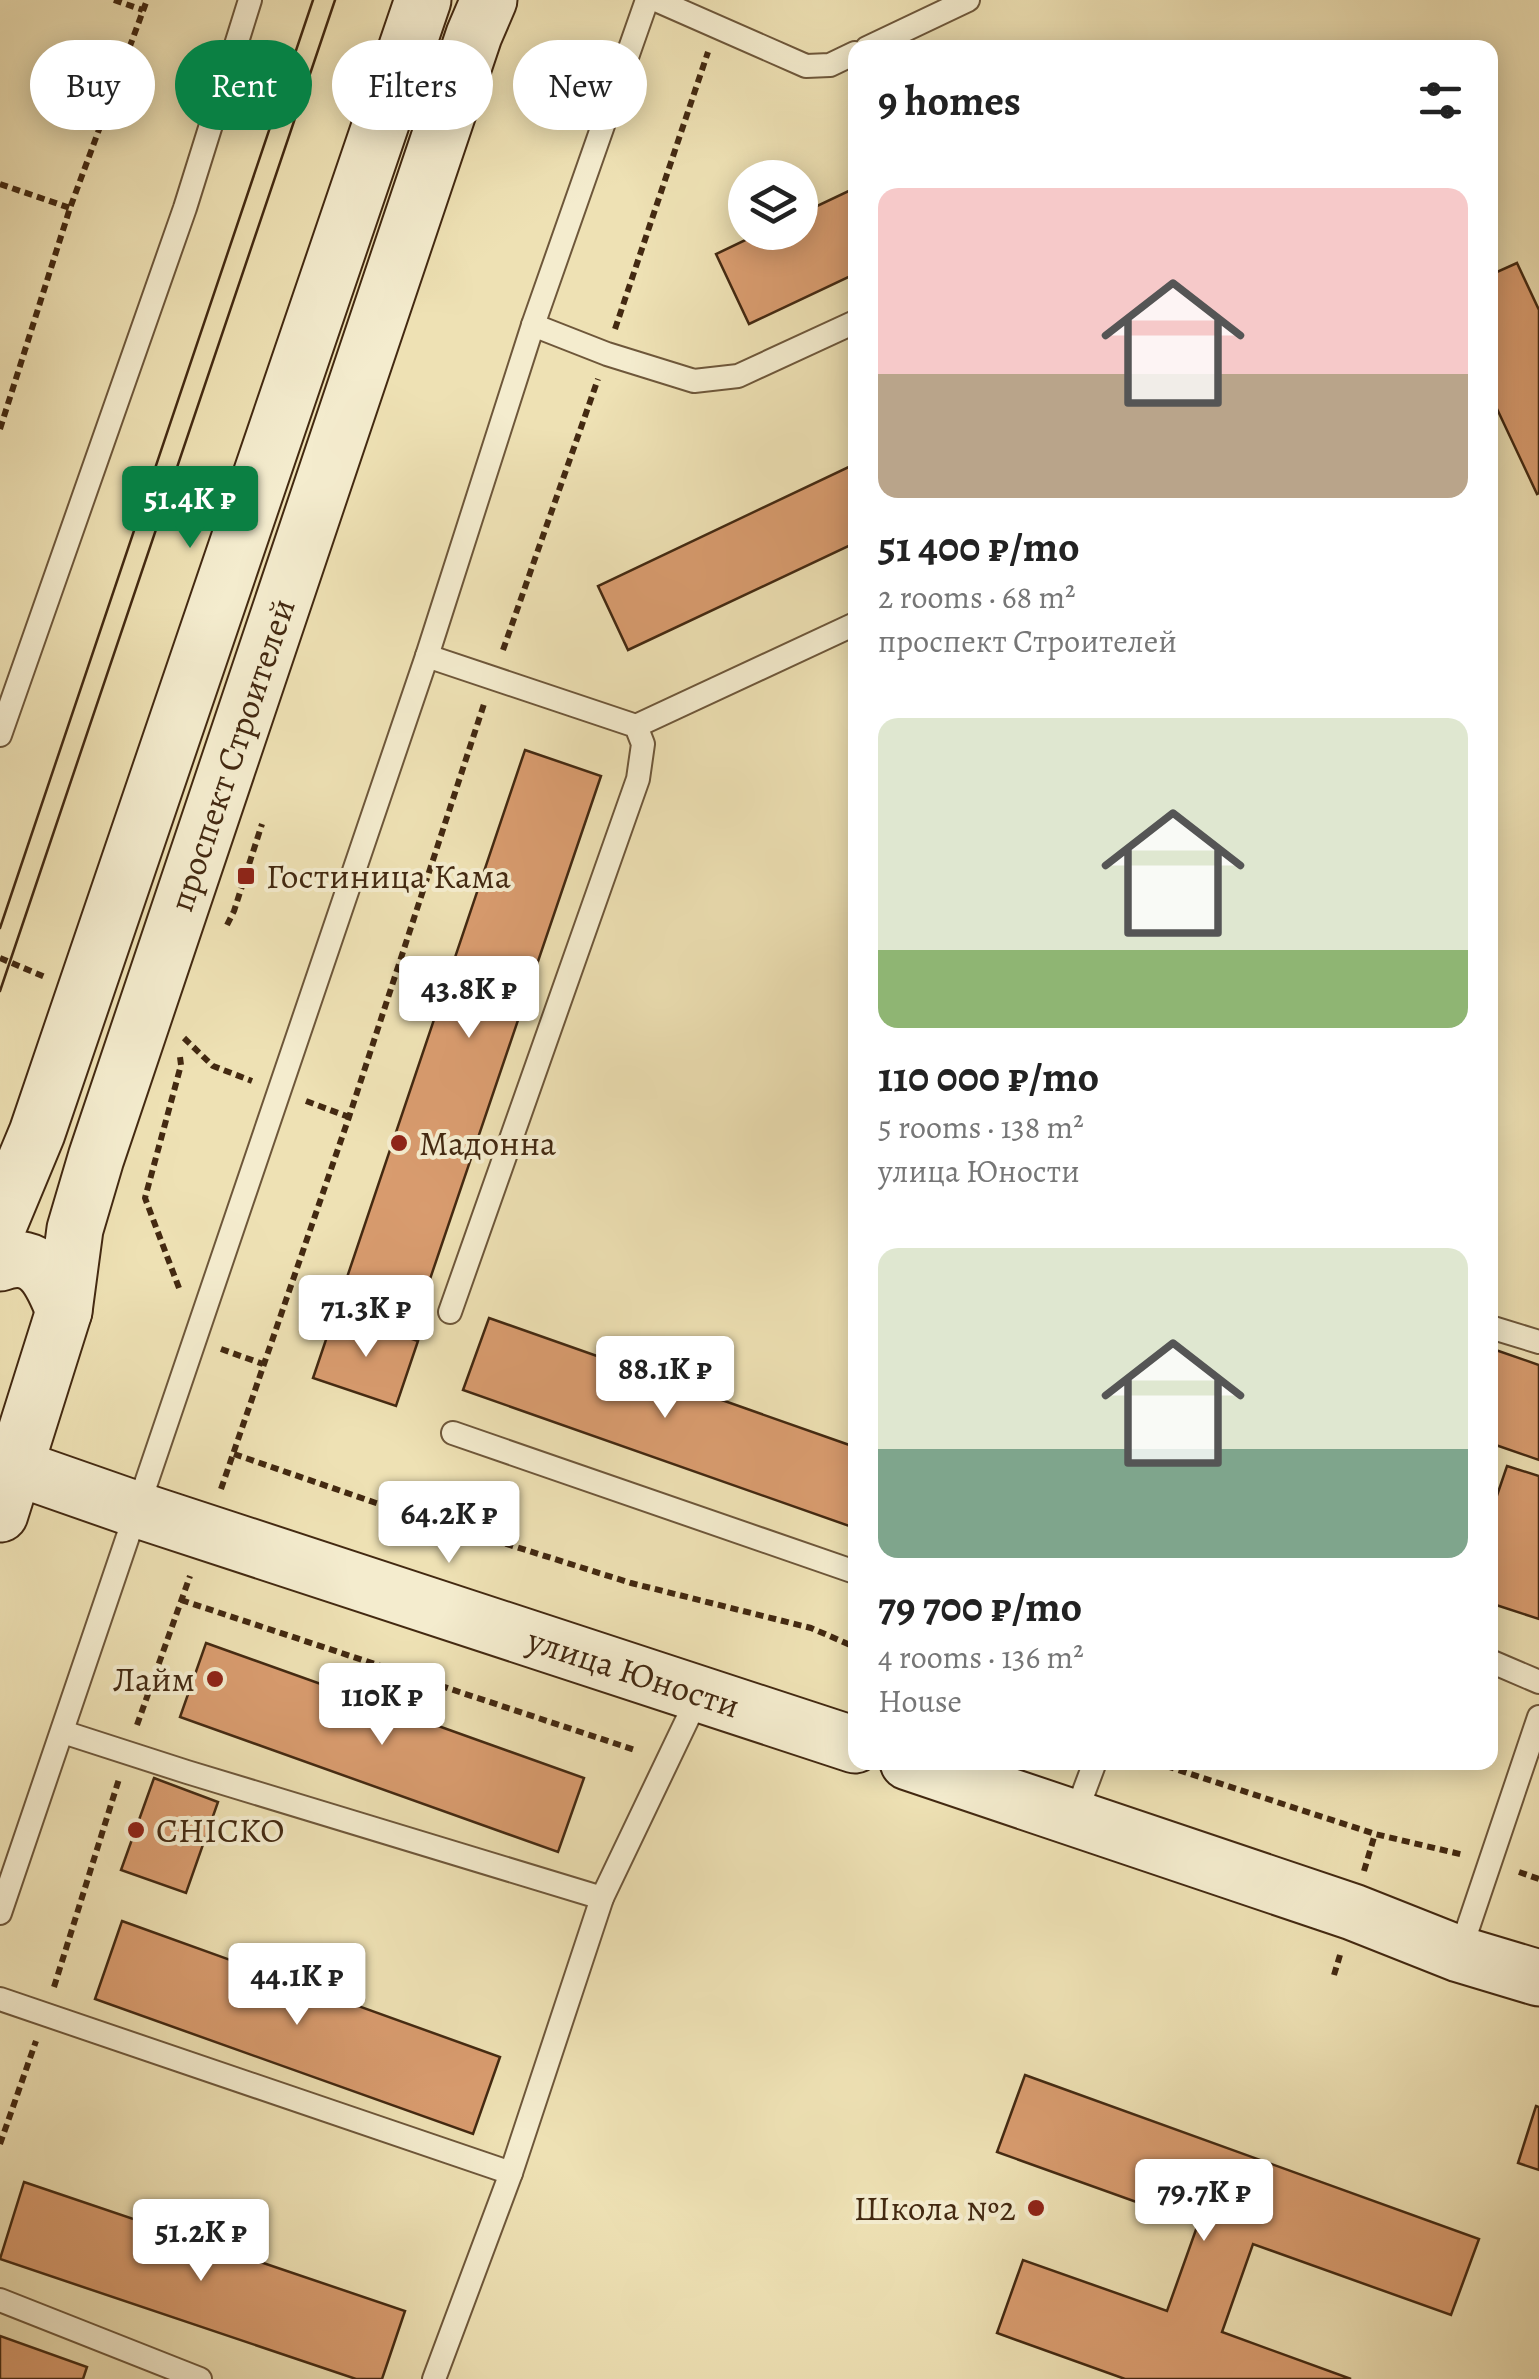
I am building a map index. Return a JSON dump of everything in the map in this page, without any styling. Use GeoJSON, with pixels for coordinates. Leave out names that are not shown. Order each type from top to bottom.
{"type":"FeatureCollection","features":[{"type":"Feature","properties":{"kind":"main road","name":"проспект Строителей"},"geometry":{"type":"LineString","coordinates":[[0,1222],[38,1133],[423,0]]}},
{"type":"Feature","properties":{"kind":"main road","name":"проспект Строителей"},"geometry":{"type":"LineString","coordinates":[[8,1491],[64,1311],[75,1230],[96,1158],[489,0]]}},
{"type":"Feature","properties":{"kind":"main road"},"geometry":{"type":"LineString","coordinates":[[0,1263],[13,1258],[28,1260],[42,1270],[64,1311]]}},
{"type":"Feature","properties":{"kind":"main road","name":"улица Юности"},"geometry":{"type":"LineString","coordinates":[[8,1491],[138,1510],[848,1743]]}},
{"type":"Feature","properties":{"kind":"main road"},"geometry":{"type":"LineString","coordinates":[[932,1770],[1353,1912],[1459,1954],[1539,1978]]}},
{"type":"Feature","properties":{"kind":"lane"},"geometry":{"type":"LineString","coordinates":[[0,735],[185,208],[250,0]]}},
{"type":"Feature","properties":{"kind":"lane"},"geometry":{"type":"LineString","coordinates":[[0,1913],[427,656],[533,325],[648,0]]}},
{"type":"Feature","properties":{"kind":"lane"},"geometry":{"type":"LineString","coordinates":[[656,0],[806,66],[830,65],[848,56]]}},
{"type":"Feature","properties":{"kind":"lane"},"geometry":{"type":"LineString","coordinates":[[884,40],[968,0]]}},
{"type":"Feature","properties":{"kind":"lane"},"geometry":{"type":"LineString","coordinates":[[533,325],[694,382],[738,376],[848,325]]}},
{"type":"Feature","properties":{"kind":"lane"},"geometry":{"type":"LineString","coordinates":[[427,656],[636,726],[848,627]]}},
{"type":"Feature","properties":{"kind":"lane"},"geometry":{"type":"LineString","coordinates":[[450,1312],[638,779],[643,744],[636,726]]}},
{"type":"Feature","properties":{"kind":"lane"},"geometry":{"type":"LineString","coordinates":[[1498,1329],[1539,1342]]}},
{"type":"Feature","properties":{"kind":"lane"},"geometry":{"type":"LineString","coordinates":[[453,1433],[848,1570]]}},
{"type":"Feature","properties":{"kind":"lane"},"geometry":{"type":"LineString","coordinates":[[1498,1664],[1539,1682]]}},
{"type":"Feature","properties":{"kind":"lane"},"geometry":{"type":"LineString","coordinates":[[434,2379],[511,2173],[602,1898],[700,1693]]}},
{"type":"Feature","properties":{"kind":"lane"},"geometry":{"type":"LineString","coordinates":[[1459,1954],[1539,1717]]}},
{"type":"Feature","properties":{"kind":"lane"},"geometry":{"type":"LineString","coordinates":[[63,1732],[602,1898]]}},
{"type":"Feature","properties":{"kind":"lane"},"geometry":{"type":"LineString","coordinates":[[1074,1818],[1092,1770]]}},
{"type":"Feature","properties":{"kind":"lane"},"geometry":{"type":"LineString","coordinates":[[0,1999],[511,2173]]}},
{"type":"Feature","properties":{"kind":"lane"},"geometry":{"type":"LineString","coordinates":[[0,2300],[200,2379]]}},
{"type":"Feature","properties":{"kind":"path"},"geometry":{"type":"LineString","coordinates":[[114,0],[144,10]]}},
{"type":"Feature","properties":{"kind":"path"},"geometry":{"type":"LineString","coordinates":[[0,429],[70,208],[147,0]]}},
{"type":"Feature","properties":{"kind":"path"},"geometry":{"type":"LineString","coordinates":[[716,26],[234,1454],[631,1583],[811,1628],[848,1645]]}},
{"type":"Feature","properties":{"kind":"path"},"geometry":{"type":"LineString","coordinates":[[0,184],[70,208]]}},
{"type":"Feature","properties":{"kind":"path"},"geometry":{"type":"LineString","coordinates":[[178,1032],[181,1065],[145,1198],[188,1310],[208,1344],[263,1364]]}},
{"type":"Feature","properties":{"kind":"path"},"geometry":{"type":"LineString","coordinates":[[0,2144],[181,1600],[635,1750]]}},
{"type":"Feature","properties":{"kind":"path"},"geometry":{"type":"LineString","coordinates":[[1179,1770],[1375,1834],[1489,1862],[1539,1879]]}},
{"type":"Feature","properties":{"kind":"building"},"geometry":{"type":"Polygon","coordinates":[[[848,191],[848,277],[749,324],[716,254],[728,248],[818,250],[818,205],[848,191]]]}},
{"type":"Feature","properties":{"kind":"building"},"geometry":{"type":"Polygon","coordinates":[[[1517,263],[1539,310],[1537,494],[1498,411],[1498,271],[1517,263]]]}},
{"type":"Feature","properties":{"kind":"building"},"geometry":{"type":"Polygon","coordinates":[[[848,467],[848,546],[628,650],[598,586],[848,467]]]}},
{"type":"Feature","properties":{"kind":"building"},"geometry":{"type":"Polygon","coordinates":[[[525,750],[601,776],[412,1332],[337,1307],[525,750]]]}},
{"type":"Feature","properties":{"kind":"building"},"geometry":{"type":"Polygon","coordinates":[[[335,1313],[418,1341],[396,1406],[313,1378],[335,1313]]]}},
{"type":"Feature","properties":{"kind":"building"},"geometry":{"type":"Polygon","coordinates":[[[489,1318],[848,1445],[848,1526],[463,1390],[489,1318]]]}},
{"type":"Feature","properties":{"kind":"building"},"geometry":{"type":"Polygon","coordinates":[[[1498,1351],[1539,1365],[1539,1460],[1498,1446],[1498,1351]]]}},
{"type":"Feature","properties":{"kind":"building"},"geometry":{"type":"Polygon","coordinates":[[[1507,1466],[1539,1476],[1539,1619],[1498,1606],[1498,1492],[1507,1466]]]}},
{"type":"Feature","properties":{"kind":"building"},"geometry":{"type":"Polygon","coordinates":[[[206,1643],[584,1778],[558,1852],[180,1717],[206,1643]]]}},
{"type":"Feature","properties":{"kind":"building"},"geometry":{"type":"Polygon","coordinates":[[[154,1778],[218,1802],[186,1893],[121,1870],[154,1778]]]}},
{"type":"Feature","properties":{"kind":"building"},"geometry":{"type":"Polygon","coordinates":[[[122,1921],[500,2057],[473,2134],[95,1999],[122,1921]]]}},
{"type":"Feature","properties":{"kind":"building"},"geometry":{"type":"Polygon","coordinates":[[[1025,2075],[1479,2239],[1451,2315],[1253,2244],[1222,2332],[1351,2379],[1125,2379],[997,2333],[1023,2260],[1167,2311],[1198,2224],[997,2152],[1025,2075]]]}},
{"type":"Feature","properties":{"kind":"building"},"geometry":{"type":"Polygon","coordinates":[[[1536,2106],[1539,2107],[1539,2170],[1518,2163],[1536,2106]]]}},
{"type":"Feature","properties":{"kind":"building"},"geometry":{"type":"Polygon","coordinates":[[[24,2182],[405,2311],[382,2379],[356,2379],[0,2259],[24,2182]]]}},
{"type":"Feature","properties":{"kind":"building"},"geometry":{"type":"Polygon","coordinates":[[[0,2336],[87,2367],[83,2379],[0,2379],[0,2336]]]}},
{"type":"Feature","properties":{"kind":"tram line"},"geometry":{"type":"LineString","coordinates":[[0,928],[313,0]]}},
{"type":"Feature","properties":{"kind":"tram line"},"geometry":{"type":"LineString","coordinates":[[0,991],[335,0]]}},
{"type":"Feature","properties":{"kind":"place","name":"Гостиница Кама"},"geometry":{"type":"Point","coordinates":[246,876]}},
{"type":"Feature","properties":{"kind":"place","name":"Мадонна"},"geometry":{"type":"Point","coordinates":[399,1143]}},
{"type":"Feature","properties":{"kind":"place","name":"Лайм"},"geometry":{"type":"Point","coordinates":[215,1679]}},
{"type":"Feature","properties":{"kind":"place","name":"CHICKO"},"geometry":{"type":"Point","coordinates":[136,1830]}},
{"type":"Feature","properties":{"kind":"place","name":"Школа №2"},"geometry":{"type":"Point","coordinates":[1036,2208]}}]}
